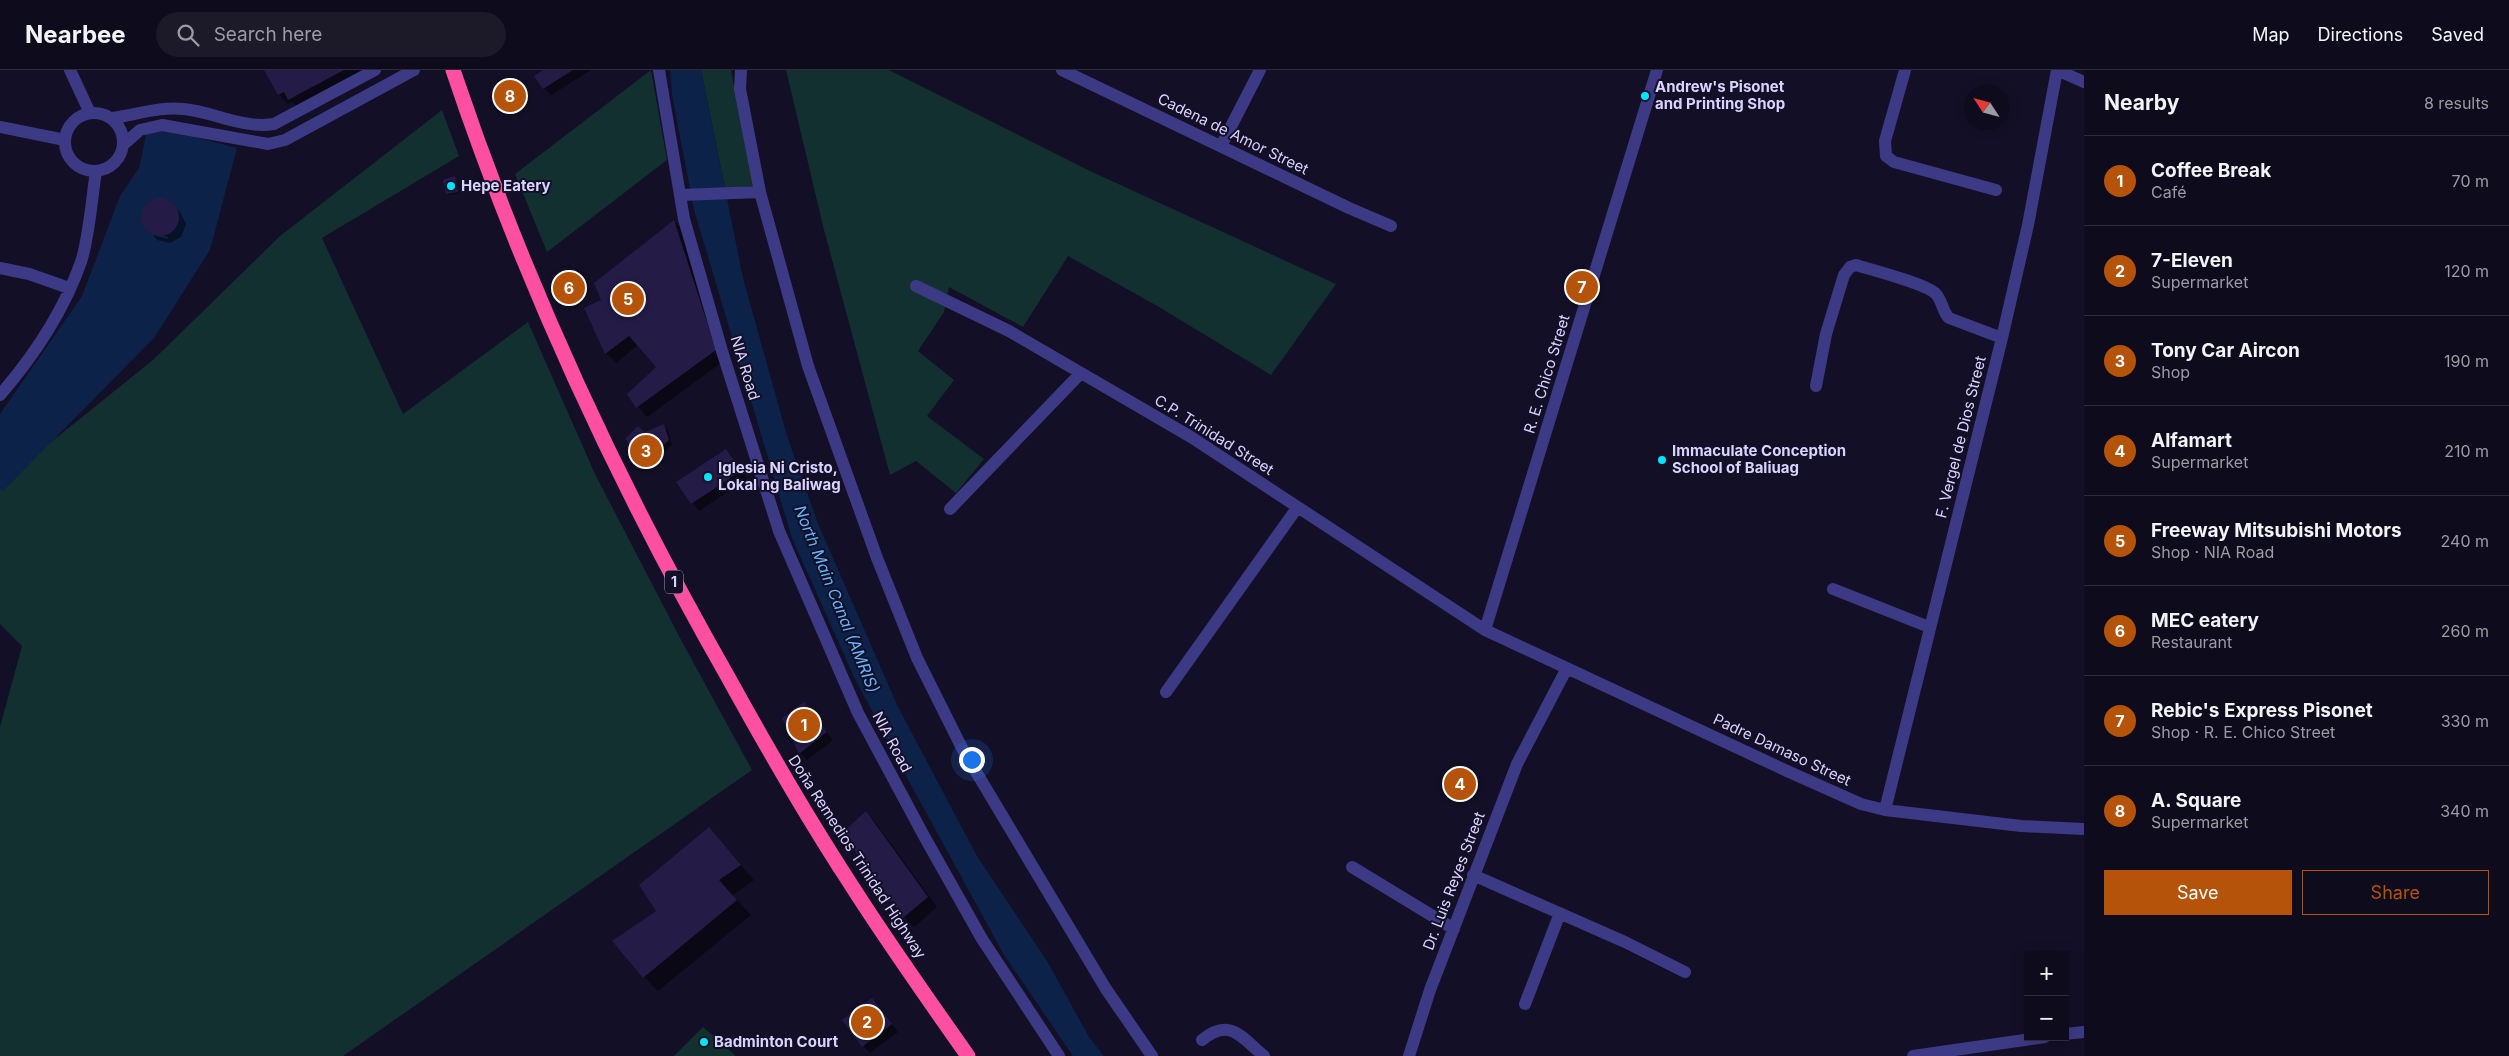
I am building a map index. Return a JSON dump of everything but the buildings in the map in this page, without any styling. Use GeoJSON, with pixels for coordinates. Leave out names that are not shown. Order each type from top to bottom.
{"type":"FeatureCollection","features":[{"type":"Feature","properties":{"kind":"highway","name":"Doña Remedios Trinidad Highway"},"geometry":{"type":"LineString","coordinates":[[453,70],[475,136],[534,281],[596,425],[651,538],[702,634],[776,764],[846,877],[968,1056]]}},
{"type":"Feature","properties":{"kind":"street"},"geometry":{"type":"LineString","coordinates":[[70,70],[90,113]]}},
{"type":"Feature","properties":{"kind":"street"},"geometry":{"type":"LineString","coordinates":[[112,118],[169,108],[185,109],[259,126],[274,124],[375,70]]}},
{"type":"Feature","properties":{"kind":"street"},"geometry":{"type":"LineString","coordinates":[[123,145],[140,130],[162,125],[246,142],[268,144],[285,140],[414,70]]}},
{"type":"Feature","properties":{"kind":"street","name":"NIA Road"},"geometry":{"type":"LineString","coordinates":[[659,70],[686,195],[684,219],[722,351],[779,531],[858,713],[982,939],[1059,1056]]}},
{"type":"Feature","properties":{"kind":"street"},"geometry":{"type":"LineString","coordinates":[[741,70],[740,89],[760,192],[808,366],[877,558],[917,658],[963,750],[1106,989],[1152,1056]]}},
{"type":"Feature","properties":{"kind":"street","name":"Cadena de Amor Street"},"geometry":{"type":"LineString","coordinates":[[1062,70],[1392,226]]}},
{"type":"Feature","properties":{"kind":"street"},"geometry":{"type":"LineString","coordinates":[[1221,146],[1260,70]]}},
{"type":"Feature","properties":{"kind":"street","name":"R. E. Chico Street"},"geometry":{"type":"LineString","coordinates":[[1485,630],[1657,70]]}},
{"type":"Feature","properties":{"kind":"street"},"geometry":{"type":"LineString","coordinates":[[1905,70],[1885,141],[1886,156],[1894,162],[1996,190]]}},
{"type":"Feature","properties":{"kind":"street"},"geometry":{"type":"LineString","coordinates":[[2057,70],[2084,82]]}},
{"type":"Feature","properties":{"kind":"street","name":"F. Vergel de Dios Street"},"geometry":{"type":"LineString","coordinates":[[1885,810],[2002,338],[2028,224],[2057,70]]}},
{"type":"Feature","properties":{"kind":"street"},"geometry":{"type":"LineString","coordinates":[[90,113],[103,113],[112,118],[119,126],[123,145],[120,155],[114,163],[96,171],[87,171],[71,161],[66,153],[65,140],[69,125],[76,118],[90,113]]}},
{"type":"Feature","properties":{"kind":"street"},"geometry":{"type":"LineString","coordinates":[[0,127],[65,140]]}},
{"type":"Feature","properties":{"kind":"street"},"geometry":{"type":"LineString","coordinates":[[0,395],[29,362],[70,288],[82,260],[96,171]]}},
{"type":"Feature","properties":{"kind":"street"},"geometry":{"type":"LineString","coordinates":[[686,195],[760,192]]}},
{"type":"Feature","properties":{"kind":"street"},"geometry":{"type":"LineString","coordinates":[[1816,386],[1826,334],[1844,276],[1850,268],[1856,266],[1921,286],[1936,293],[1945,314],[1949,318],[2002,338]]}},
{"type":"Feature","properties":{"kind":"street"},"geometry":{"type":"LineString","coordinates":[[0,268],[29,274],[70,288]]}},
{"type":"Feature","properties":{"kind":"street","name":"C.P. Trinidad Street"},"geometry":{"type":"LineString","coordinates":[[916,286],[1008,331],[1191,437],[1485,630]]}},
{"type":"Feature","properties":{"kind":"street"},"geometry":{"type":"LineString","coordinates":[[950,509],[1080,374]]}},
{"type":"Feature","properties":{"kind":"street"},"geometry":{"type":"LineString","coordinates":[[1166,692],[1297,508]]}},
{"type":"Feature","properties":{"kind":"street"},"geometry":{"type":"LineString","coordinates":[[1833,589],[1929,627]]}},
{"type":"Feature","properties":{"kind":"street","name":"Padre Damaso Street"},"geometry":{"type":"LineString","coordinates":[[1485,630],[1861,804],[1885,810],[2021,826],[2084,829]]}},
{"type":"Feature","properties":{"kind":"street","name":"Dr. Luis Reyes Street"},"geometry":{"type":"LineString","coordinates":[[1409,1056],[1430,990],[1473,874],[1517,764],[1567,668]]}},
{"type":"Feature","properties":{"kind":"street"},"geometry":{"type":"LineString","coordinates":[[1352,867],[1454,929]]}},
{"type":"Feature","properties":{"kind":"street"},"geometry":{"type":"LineString","coordinates":[[1473,874],[1625,942],[1685,972]]}},
{"type":"Feature","properties":{"kind":"street"},"geometry":{"type":"LineString","coordinates":[[1525,1004],[1560,913]]}},
{"type":"Feature","properties":{"kind":"street"},"geometry":{"type":"LineString","coordinates":[[1202,1040],[1214,1030],[1222,1028],[1233,1031],[1264,1056]]}},
{"type":"Feature","properties":{"kind":"street"},"geometry":{"type":"LineString","coordinates":[[2069,1034],[2084,1032]]}},
{"type":"Feature","properties":{"kind":"street"},"geometry":{"type":"LineString","coordinates":[[1914,1056],[2024,1040]]}},
{"type":"Feature","properties":{"kind":"green space"},"geometry":{"type":"Polygon","coordinates":[[[651,70],[667,160],[547,252],[515,174],[651,70]]]}},
{"type":"Feature","properties":{"kind":"green space"},"geometry":{"type":"Polygon","coordinates":[[[701,70],[731,70],[753,186],[725,188],[701,70]]]}},
{"type":"Feature","properties":{"kind":"green space"},"geometry":{"type":"Polygon","coordinates":[[[786,70],[889,70],[1090,171],[1336,284],[1271,375],[1159,307],[1068,256],[1023,327],[949,287],[944,312],[918,351],[954,380],[927,416],[984,459],[956,493],[916,461],[890,475],[824,230],[786,70]]]}},
{"type":"Feature","properties":{"kind":"green space"},"geometry":{"type":"Polygon","coordinates":[[[442,110],[459,156],[322,238],[403,414],[528,322],[595,474],[680,638],[752,770],[343,1056],[0,1056],[0,727],[22,646],[0,624],[0,483],[153,360],[280,236],[442,110]]]}},
{"type":"Feature","properties":{"kind":"green space","name":"Badminton Court"},"geometry":{"type":"Polygon","coordinates":[[[703,1027],[736,1056],[674,1056],[703,1027]]]}},
{"type":"Feature","properties":{"kind":"water","name":"North Main Canal (AMRIS)"},"geometry":{"type":"Polygon","coordinates":[[[670,70],[701,70],[743,278],[787,436],[819,526],[898,707],[977,856],[1047,961],[1089,1037],[1104,1056],[1073,1056],[1004,955],[854,677],[792,538],[694,210],[672,95],[670,70]]]}},
{"type":"Feature","properties":{"kind":"water"},"geometry":{"type":"Polygon","coordinates":[[[147,130],[169,130],[237,148],[210,250],[154,338],[3,491],[0,488],[0,414],[82,296],[120,196],[139,168],[147,130]]]}},
{"type":"Feature","properties":{"kind":"place","name":"A. Square"},"geometry":{"type":"Point","coordinates":[510,96]}},
{"type":"Feature","properties":{"kind":"place","name":"Andrew's Pisonet and Printing Shop"},"geometry":{"type":"Point","coordinates":[1645,96]}},
{"type":"Feature","properties":{"kind":"place","name":"Hepe Eatery"},"geometry":{"type":"Point","coordinates":[451,186]}},
{"type":"Feature","properties":{"kind":"place","name":"Rebic's Express Pisonet"},"geometry":{"type":"Point","coordinates":[1582,287]}},
{"type":"Feature","properties":{"kind":"place","name":"MEC eatery"},"geometry":{"type":"Point","coordinates":[569,288]}},
{"type":"Feature","properties":{"kind":"place","name":"Freeway Mitsubishi Motors"},"geometry":{"type":"Point","coordinates":[628,299]}},
{"type":"Feature","properties":{"kind":"place","name":"Tony Car Aircon"},"geometry":{"type":"Point","coordinates":[646,451]}},
{"type":"Feature","properties":{"kind":"place","name":"Immaculate Conception School of Baliuag"},"geometry":{"type":"Point","coordinates":[1662,460]}},
{"type":"Feature","properties":{"kind":"place","name":"Iglesia Ni Cristo, Lokal ng Baliwag"},"geometry":{"type":"Point","coordinates":[708,477]}},
{"type":"Feature","properties":{"kind":"place","name":"Coffee Break"},"geometry":{"type":"Point","coordinates":[804,725]}},
{"type":"Feature","properties":{"kind":"place","name":"Alfamart"},"geometry":{"type":"Point","coordinates":[1460,784]}},
{"type":"Feature","properties":{"kind":"place","name":"7-Eleven"},"geometry":{"type":"Point","coordinates":[867,1022]}},
{"type":"Feature","properties":{"kind":"place","name":"Badminton Court"},"geometry":{"type":"Point","coordinates":[704,1042]}}]}
